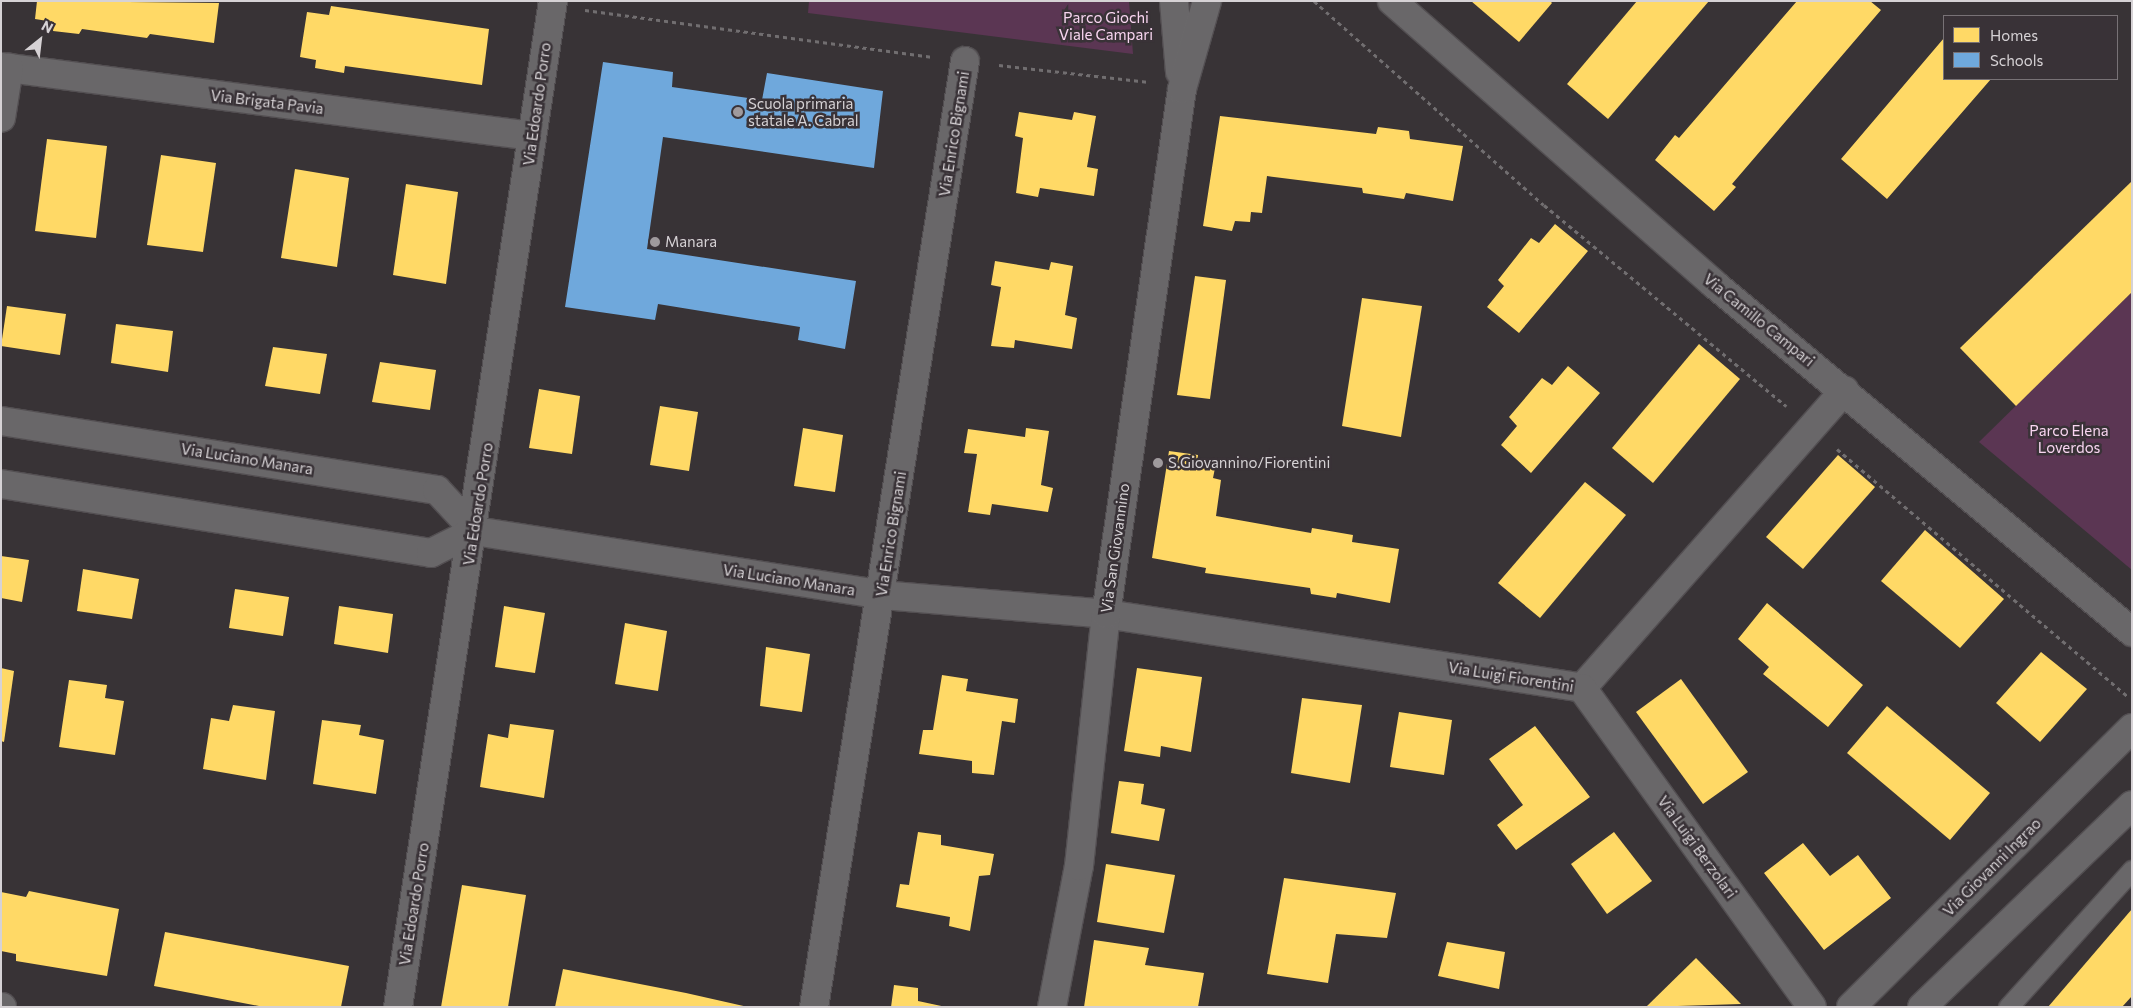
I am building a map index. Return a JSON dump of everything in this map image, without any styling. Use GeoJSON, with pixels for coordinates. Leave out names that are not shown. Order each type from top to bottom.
{"type":"FeatureCollection","features":[{"type":"Feature","properties":{"kind":"street","name":"Via San Giovannino"},"geometry":{"type":"LineString","coordinates":[[1174,1],[1182,89]]}},
{"type":"Feature","properties":{"kind":"street","name":"Via San Giovannino"},"geometry":{"type":"LineString","coordinates":[[1052,1007],[1079,866],[1106,614],[1182,89],[1207,1]]}},
{"type":"Feature","properties":{"kind":"street","name":"Via Camillo Campari"},"geometry":{"type":"LineString","coordinates":[[1392,1],[1714,284],[1846,390],[2132,632]]}},
{"type":"Feature","properties":{"kind":"street","name":"Via Edoardo Porro"},"geometry":{"type":"LineString","coordinates":[[398,1007],[475,530],[552,4]]}},
{"type":"Feature","properties":{"kind":"street","name":"Via Enrico Bignami"},"geometry":{"type":"LineString","coordinates":[[814,1007],[882,595],[965,61]]}},
{"type":"Feature","properties":{"kind":"street","name":"Via Brigata Pavia"},"geometry":{"type":"LineString","coordinates":[[5,68],[532,136]]}},
{"type":"Feature","properties":{"kind":"street"},"geometry":{"type":"LineString","coordinates":[[1,118],[5,68]]}},
{"type":"Feature","properties":{"kind":"street","name":"Via Luigi Fiorentini"},"geometry":{"type":"LineString","coordinates":[[1106,614],[1582,688],[1814,429],[1846,390]]}},
{"type":"Feature","properties":{"kind":"street","name":"Via Luciano Manara"},"geometry":{"type":"LineString","coordinates":[[1,420],[437,490],[475,530],[882,595],[1106,614]]}},
{"type":"Feature","properties":{"kind":"street"},"geometry":{"type":"LineString","coordinates":[[1,484],[431,553],[475,530]]}},
{"type":"Feature","properties":{"kind":"street","name":"Via Luigi Berzolari"},"geometry":{"type":"LineString","coordinates":[[1582,688],[1812,1007]]}},
{"type":"Feature","properties":{"kind":"street","name":"Via Giovanni Ingrao"},"geometry":{"type":"LineString","coordinates":[[1851,1007],[2132,728]]}},
{"type":"Feature","properties":{"kind":"street"},"geometry":{"type":"LineString","coordinates":[[1922,1007],[2132,804]]}},
{"type":"Feature","properties":{"kind":"lane"},"geometry":{"type":"LineString","coordinates":[[2008,1007],[2132,870]]}},
{"type":"Feature","properties":{"kind":"path"},"geometry":{"type":"LineString","coordinates":[[1314,1],[1544,205],[1814,429],[2132,699]]}},
{"type":"Feature","properties":{"kind":"path"},"geometry":{"type":"LineString","coordinates":[[552,4],[965,61],[1150,83]]}},
{"type":"Feature","properties":{"kind":"green space","name":"Parco Giochi Viale Campari"},"geometry":{"type":"Polygon","coordinates":[[[809,1],[1129,1],[1133,54],[808,13],[809,1]]]}},
{"type":"Feature","properties":{"kind":"green space","name":"Parco Elena Loverdos"},"geometry":{"type":"Polygon","coordinates":[[[2132,292],[2132,570],[1979,442],[2132,292]]]}},
{"type":"Feature","properties":{"kind":"building: Homes"},"geometry":{"type":"Polygon","coordinates":[[[37,1],[219,3],[214,43],[150,34],[147,38],[82,29],[79,34],[53,31],[54,22],[35,19],[37,1]]]}},
{"type":"Feature","properties":{"kind":"building: Homes"},"geometry":{"type":"Polygon","coordinates":[[[1471,1],[1550,1],[1552,3],[1519,42],[1471,1]]]}},
{"type":"Feature","properties":{"kind":"building: Homes"},"geometry":{"type":"Polygon","coordinates":[[[1637,1],[1709,1],[1608,119],[1567,84],[1637,1]]]}},
{"type":"Feature","properties":{"kind":"building: Homes"},"geometry":{"type":"Polygon","coordinates":[[[1797,1],[1870,1],[1881,10],[1732,184],[1736,187],[1714,211],[1655,160],[1675,135],[1679,138],[1797,1]]]}},
{"type":"Feature","properties":{"kind":"building: Homes"},"geometry":{"type":"Polygon","coordinates":[[[331,6],[489,29],[482,85],[345,66],[344,73],[315,68],[316,60],[300,57],[307,12],[329,15],[331,6]]]}},
{"type":"Feature","properties":{"kind":"building: Homes"},"geometry":{"type":"Polygon","coordinates":[[[1943,39],[1943,80],[1990,80],[1887,199],[1841,159],[1943,39]]]}},
{"type":"Feature","properties":{"kind":"building: Homes"},"geometry":{"type":"Polygon","coordinates":[[[1019,112],[1072,120],[1074,112],[1096,116],[1087,167],[1098,169],[1094,196],[1040,188],[1038,197],[1016,193],[1023,138],[1015,136],[1019,112]]]}},
{"type":"Feature","properties":{"kind":"building: Homes"},"geometry":{"type":"Polygon","coordinates":[[[1220,116],[1376,134],[1378,127],[1409,131],[1410,139],[1463,146],[1453,201],[1406,193],[1404,199],[1363,193],[1362,188],[1267,176],[1262,213],[1251,212],[1250,222],[1235,221],[1232,231],[1203,226],[1220,116]]]}},
{"type":"Feature","properties":{"kind":"building: Homes"},"geometry":{"type":"Polygon","coordinates":[[[47,139],[107,146],[96,238],[35,231],[47,139]]]}},
{"type":"Feature","properties":{"kind":"building: Homes"},"geometry":{"type":"Polygon","coordinates":[[[161,155],[216,163],[203,252],[147,245],[161,155]]]}},
{"type":"Feature","properties":{"kind":"building: Homes"},"geometry":{"type":"Polygon","coordinates":[[[295,169],[349,178],[337,267],[281,258],[295,169]]]}},
{"type":"Feature","properties":{"kind":"building: Homes"},"geometry":{"type":"Polygon","coordinates":[[[2132,181],[2132,292],[2016,406],[1960,348],[2132,181]]]}},
{"type":"Feature","properties":{"kind":"building: Homes"},"geometry":{"type":"Polygon","coordinates":[[[406,184],[458,192],[446,284],[393,275],[406,184]]]}},
{"type":"Feature","properties":{"kind":"building: Homes"},"geometry":{"type":"Polygon","coordinates":[[[1555,224],[1588,251],[1519,333],[1487,307],[1504,286],[1498,280],[1531,238],[1539,243],[1555,224]]]}},
{"type":"Feature","properties":{"kind":"building: Homes"},"geometry":{"type":"Polygon","coordinates":[[[995,261],[1049,270],[1051,262],[1073,266],[1065,315],[1077,318],[1072,349],[1015,340],[1014,348],[991,346],[1001,287],[991,285],[995,261]]]}},
{"type":"Feature","properties":{"kind":"building: Homes"},"geometry":{"type":"Polygon","coordinates":[[[1195,276],[1226,280],[1210,399],[1177,395],[1195,276]]]}},
{"type":"Feature","properties":{"kind":"building: Homes"},"geometry":{"type":"Polygon","coordinates":[[[1362,298],[1422,306],[1401,437],[1342,426],[1362,298]]]}},
{"type":"Feature","properties":{"kind":"building: Homes"},"geometry":{"type":"Polygon","coordinates":[[[7,306],[66,314],[60,355],[1,346],[7,306]]]}},
{"type":"Feature","properties":{"kind":"building: Homes"},"geometry":{"type":"Polygon","coordinates":[[[116,324],[173,331],[168,372],[111,363],[116,324]]]}},
{"type":"Feature","properties":{"kind":"building: Homes"},"geometry":{"type":"Polygon","coordinates":[[[1699,344],[1740,379],[1653,483],[1612,448],[1699,344]]]}},
{"type":"Feature","properties":{"kind":"building: Homes"},"geometry":{"type":"Polygon","coordinates":[[[273,347],[327,354],[320,394],[265,386],[273,347]]]}},
{"type":"Feature","properties":{"kind":"building: Homes"},"geometry":{"type":"Polygon","coordinates":[[[380,362],[436,370],[430,410],[372,402],[380,362]]]}},
{"type":"Feature","properties":{"kind":"building: Homes"},"geometry":{"type":"Polygon","coordinates":[[[1568,366],[1600,393],[1531,473],[1501,445],[1517,426],[1509,417],[1542,378],[1552,385],[1568,366]]]}},
{"type":"Feature","properties":{"kind":"building: Homes"},"geometry":{"type":"Polygon","coordinates":[[[539,389],[580,396],[572,454],[529,448],[539,389]]]}},
{"type":"Feature","properties":{"kind":"building: Homes"},"geometry":{"type":"Polygon","coordinates":[[[660,406],[698,412],[689,471],[650,465],[660,406]]]}},
{"type":"Feature","properties":{"kind":"building: Homes"},"geometry":{"type":"Polygon","coordinates":[[[803,428],[843,435],[835,492],[794,486],[803,428]]]}},
{"type":"Feature","properties":{"kind":"building: Homes"},"geometry":{"type":"Polygon","coordinates":[[[1026,428],[1049,431],[1041,485],[1053,488],[1048,512],[992,504],[990,515],[968,512],[977,454],[964,453],[968,429],[1025,437],[1026,428]]]}},
{"type":"Feature","properties":{"kind":"building: Homes"},"geometry":{"type":"Polygon","coordinates":[[[1169,451],[1198,455],[1197,465],[1215,468],[1213,478],[1221,480],[1216,516],[1311,533],[1312,528],[1353,535],[1352,542],[1399,549],[1390,603],[1337,593],[1336,598],[1311,594],[1310,588],[1205,573],[1206,568],[1152,558],[1169,451]]]}},
{"type":"Feature","properties":{"kind":"building: Homes"},"geometry":{"type":"Polygon","coordinates":[[[1838,455],[1875,487],[1803,569],[1766,537],[1838,455]]]}},
{"type":"Feature","properties":{"kind":"building: Homes"},"geometry":{"type":"Polygon","coordinates":[[[1585,482],[1626,515],[1540,618],[1498,583],[1585,482]]]}},
{"type":"Feature","properties":{"kind":"building: Homes"},"geometry":{"type":"Polygon","coordinates":[[[1925,530],[2004,599],[1960,648],[1881,581],[1925,530]]]}},
{"type":"Feature","properties":{"kind":"building: Homes"},"geometry":{"type":"Polygon","coordinates":[[[1,556],[29,560],[22,602],[1,598],[1,556]]]}},
{"type":"Feature","properties":{"kind":"building: Homes"},"geometry":{"type":"Polygon","coordinates":[[[83,569],[139,579],[132,619],[77,611],[83,569]]]}},
{"type":"Feature","properties":{"kind":"building: Homes"},"geometry":{"type":"Polygon","coordinates":[[[235,589],[289,597],[283,636],[229,628],[235,589]]]}},
{"type":"Feature","properties":{"kind":"building: Homes"},"geometry":{"type":"Polygon","coordinates":[[[1767,603],[1863,685],[1828,727],[1763,674],[1769,667],[1738,639],[1767,603]]]}},
{"type":"Feature","properties":{"kind":"building: Homes"},"geometry":{"type":"Polygon","coordinates":[[[339,606],[393,614],[388,653],[334,644],[339,606]]]}},
{"type":"Feature","properties":{"kind":"building: Homes"},"geometry":{"type":"Polygon","coordinates":[[[504,606],[545,613],[535,673],[495,667],[504,606]]]}},
{"type":"Feature","properties":{"kind":"building: Homes"},"geometry":{"type":"Polygon","coordinates":[[[625,623],[667,631],[658,691],[615,684],[625,623]]]}},
{"type":"Feature","properties":{"kind":"building: Homes"},"geometry":{"type":"Polygon","coordinates":[[[766,647],[810,654],[802,712],[760,706],[766,647]]]}},
{"type":"Feature","properties":{"kind":"building: Homes"},"geometry":{"type":"Polygon","coordinates":[[[2041,652],[2087,689],[2040,742],[1996,703],[2041,652]]]}},
{"type":"Feature","properties":{"kind":"building: Homes"},"geometry":{"type":"Polygon","coordinates":[[[1,668],[14,671],[4,742],[1,741],[1,668]]]}},
{"type":"Feature","properties":{"kind":"building: Homes"},"geometry":{"type":"Polygon","coordinates":[[[1137,668],[1202,677],[1191,752],[1161,746],[1160,757],[1124,751],[1137,668]]]}},
{"type":"Feature","properties":{"kind":"building: Homes"},"geometry":{"type":"Polygon","coordinates":[[[942,675],[968,679],[966,691],[1018,699],[1015,723],[1002,721],[994,775],[972,773],[972,761],[919,754],[923,730],[933,730],[942,675]]]}},
{"type":"Feature","properties":{"kind":"building: Homes"},"geometry":{"type":"Polygon","coordinates":[[[1681,679],[1748,772],[1703,804],[1636,712],[1681,679]]]}},
{"type":"Feature","properties":{"kind":"building: Homes"},"geometry":{"type":"Polygon","coordinates":[[[69,680],[107,685],[105,698],[124,701],[115,755],[59,747],[69,680]]]}},
{"type":"Feature","properties":{"kind":"building: Homes"},"geometry":{"type":"Polygon","coordinates":[[[1302,698],[1362,705],[1350,783],[1291,773],[1302,698]]]}},
{"type":"Feature","properties":{"kind":"building: Homes"},"geometry":{"type":"Polygon","coordinates":[[[233,705],[275,711],[266,780],[203,769],[211,718],[229,721],[233,705]]]}},
{"type":"Feature","properties":{"kind":"building: Homes"},"geometry":{"type":"Polygon","coordinates":[[[1887,706],[1990,793],[1950,840],[1847,753],[1887,706]]]}},
{"type":"Feature","properties":{"kind":"building: Homes"},"geometry":{"type":"Polygon","coordinates":[[[1399,712],[1452,720],[1444,775],[1390,767],[1399,712]]]}},
{"type":"Feature","properties":{"kind":"building: Homes"},"geometry":{"type":"Polygon","coordinates":[[[322,720],[361,725],[359,735],[384,740],[376,794],[313,784],[322,720]]]}},
{"type":"Feature","properties":{"kind":"building: Homes"},"geometry":{"type":"Polygon","coordinates":[[[510,724],[554,730],[544,798],[480,787],[488,734],[508,738],[510,724]]]}},
{"type":"Feature","properties":{"kind":"building: Homes"},"geometry":{"type":"Polygon","coordinates":[[[1535,726],[1590,797],[1516,850],[1497,825],[1523,805],[1489,759],[1535,726]]]}},
{"type":"Feature","properties":{"kind":"building: Homes"},"geometry":{"type":"Polygon","coordinates":[[[1119,781],[1144,784],[1141,804],[1165,809],[1159,841],[1111,833],[1119,781]]]}},
{"type":"Feature","properties":{"kind":"building: Homes"},"geometry":{"type":"Polygon","coordinates":[[[918,832],[941,835],[941,845],[994,854],[990,875],[979,876],[970,931],[949,926],[950,917],[896,907],[900,884],[909,885],[918,832]]]}},
{"type":"Feature","properties":{"kind":"building: Homes"},"geometry":{"type":"Polygon","coordinates":[[[1614,832],[1652,881],[1607,914],[1571,864],[1614,832]]]}},
{"type":"Feature","properties":{"kind":"building: Homes"},"geometry":{"type":"Polygon","coordinates":[[[1803,843],[1830,876],[1858,855],[1891,898],[1824,950],[1764,873],[1803,843]]]}},
{"type":"Feature","properties":{"kind":"building: Homes"},"geometry":{"type":"Polygon","coordinates":[[[1106,864],[1175,875],[1164,933],[1097,922],[1106,864]]]}},
{"type":"Feature","properties":{"kind":"building: Homes"},"geometry":{"type":"Polygon","coordinates":[[[1284,878],[1396,893],[1387,938],[1336,934],[1328,983],[1267,974],[1284,878]]]}},
{"type":"Feature","properties":{"kind":"building: Homes"},"geometry":{"type":"Polygon","coordinates":[[[462,885],[526,895],[508,1007],[441,1007],[462,885]]]}},
{"type":"Feature","properties":{"kind":"building: Homes"},"geometry":{"type":"Polygon","coordinates":[[[29,891],[119,909],[107,976],[16,961],[16,954],[1,951],[1,892],[26,897],[29,891]]]}},
{"type":"Feature","properties":{"kind":"building: Homes"},"geometry":{"type":"Polygon","coordinates":[[[2132,909],[2132,996],[2122,1007],[2048,1007],[2132,909]]]}},
{"type":"Feature","properties":{"kind":"building: Homes"},"geometry":{"type":"Polygon","coordinates":[[[165,932],[349,966],[341,1007],[264,1007],[154,986],[165,932]]]}},
{"type":"Feature","properties":{"kind":"building: Homes"},"geometry":{"type":"Polygon","coordinates":[[[1094,940],[1149,948],[1145,965],[1204,973],[1198,1007],[1084,1007],[1094,940]]]}},
{"type":"Feature","properties":{"kind":"building: Homes"},"geometry":{"type":"Polygon","coordinates":[[[1447,942],[1505,952],[1499,989],[1438,976],[1447,942]]]}},
{"type":"Feature","properties":{"kind":"building: Homes"},"geometry":{"type":"Polygon","coordinates":[[[1696,958],[1741,1004],[1646,1007],[1696,958]]]}},
{"type":"Feature","properties":{"kind":"building: Homes"},"geometry":{"type":"Polygon","coordinates":[[[563,969],[686,993],[748,1007],[555,1007],[563,969]]]}},
{"type":"Feature","properties":{"kind":"building: Homes"},"geometry":{"type":"Polygon","coordinates":[[[894,985],[918,988],[918,1001],[946,1007],[891,1007],[894,985]]]}},
{"type":"Feature","properties":{"kind":"building: Schools"},"geometry":{"type":"Polygon","coordinates":[[[603,62],[673,72],[672,87],[762,100],[767,73],[883,91],[874,168],[663,137],[647,249],[856,281],[845,349],[798,340],[800,327],[658,304],[655,320],[565,307],[603,62]]]}},
{"type":"Feature","properties":{"kind":"place","name":"Scuola primaria statale A. Cabral"},"geometry":{"type":"Point","coordinates":[738,112]}},
{"type":"Feature","properties":{"kind":"place","name":"Manara"},"geometry":{"type":"Point","coordinates":[655,242]}},
{"type":"Feature","properties":{"kind":"place","name":"S.Giovannino/Fiorentini"},"geometry":{"type":"Point","coordinates":[1158,463]}}]}
